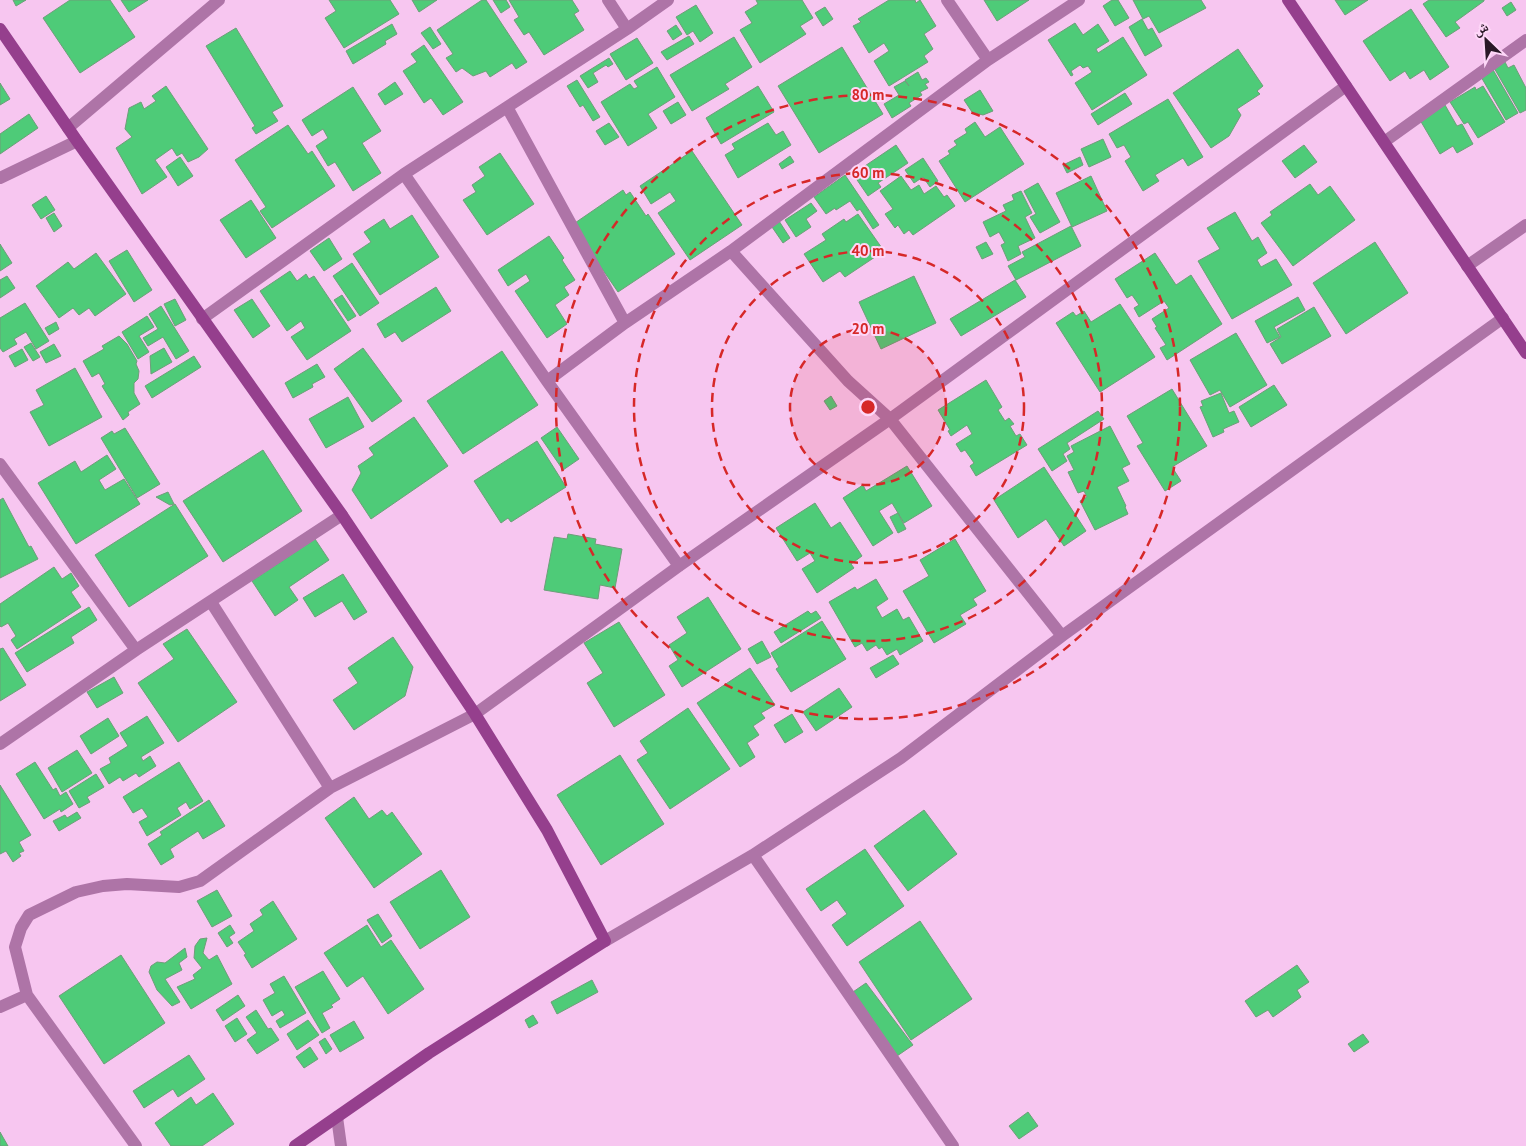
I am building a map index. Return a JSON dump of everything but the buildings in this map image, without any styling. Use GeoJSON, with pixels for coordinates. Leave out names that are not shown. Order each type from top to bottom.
{"type":"FeatureCollection","features":[{"type":"Feature","properties":{"kind":"street"},"geometry":{"type":"LineString","coordinates":[[68,128],[219,0]]}},
{"type":"Feature","properties":{"kind":"street"},"geometry":{"type":"LineString","coordinates":[[608,0],[627,29]]}},
{"type":"Feature","properties":{"kind":"street"},"geometry":{"type":"LineString","coordinates":[[202,319],[404,174],[627,29],[668,0]]}},
{"type":"Feature","properties":{"kind":"street"},"geometry":{"type":"LineString","coordinates":[[947,0],[988,60]]}},
{"type":"Feature","properties":{"kind":"street"},"geometry":{"type":"LineString","coordinates":[[547,381],[625,323],[731,251],[988,60],[1078,0]]}},
{"type":"Feature","properties":{"kind":"street"},"geometry":{"type":"LineString","coordinates":[[1288,0],[1526,353]]}},
{"type":"Feature","properties":{"kind":"street"},"geometry":{"type":"LineString","coordinates":[[0,29],[76,140],[342,516],[476,714],[547,830],[605,942]]}},
{"type":"Feature","properties":{"kind":"street"},"geometry":{"type":"LineString","coordinates":[[1384,142],[1526,40]]}},
{"type":"Feature","properties":{"kind":"street"},"geometry":{"type":"LineString","coordinates":[[136,1146],[27,996],[15,947],[21,928],[29,915],[76,892],[102,886],[127,884],[179,887],[200,881],[330,788],[476,714],[679,566],[890,419],[1346,86]]}},
{"type":"Feature","properties":{"kind":"street"},"geometry":{"type":"LineString","coordinates":[[507,107],[625,323]]}},
{"type":"Feature","properties":{"kind":"street"},"geometry":{"type":"LineString","coordinates":[[0,178],[76,140]]}},
{"type":"Feature","properties":{"kind":"street"},"geometry":{"type":"LineString","coordinates":[[404,174],[547,381],[679,566]]}},
{"type":"Feature","properties":{"kind":"street"},"geometry":{"type":"LineString","coordinates":[[1468,266],[1526,226]]}},
{"type":"Feature","properties":{"kind":"street"},"geometry":{"type":"LineString","coordinates":[[731,251],[848,380],[890,419],[1062,636]]}},
{"type":"Feature","properties":{"kind":"street"},"geometry":{"type":"LineString","coordinates":[[295,1146],[429,1054],[605,942],[753,855],[901,758],[1062,636],[1503,318]]}},
{"type":"Feature","properties":{"kind":"street"},"geometry":{"type":"LineString","coordinates":[[0,464],[136,650]]}},
{"type":"Feature","properties":{"kind":"street"},"geometry":{"type":"LineString","coordinates":[[0,744],[136,650],[342,516]]}},
{"type":"Feature","properties":{"kind":"street"},"geometry":{"type":"LineString","coordinates":[[211,602],[330,788]]}},
{"type":"Feature","properties":{"kind":"street"},"geometry":{"type":"LineString","coordinates":[[753,855],[953,1146]]}},
{"type":"Feature","properties":{"kind":"street"},"geometry":{"type":"LineString","coordinates":[[0,1007],[27,996]]}},
{"type":"Feature","properties":{"kind":"street"},"geometry":{"type":"LineString","coordinates":[[337,1117],[341,1146]]}}]}
